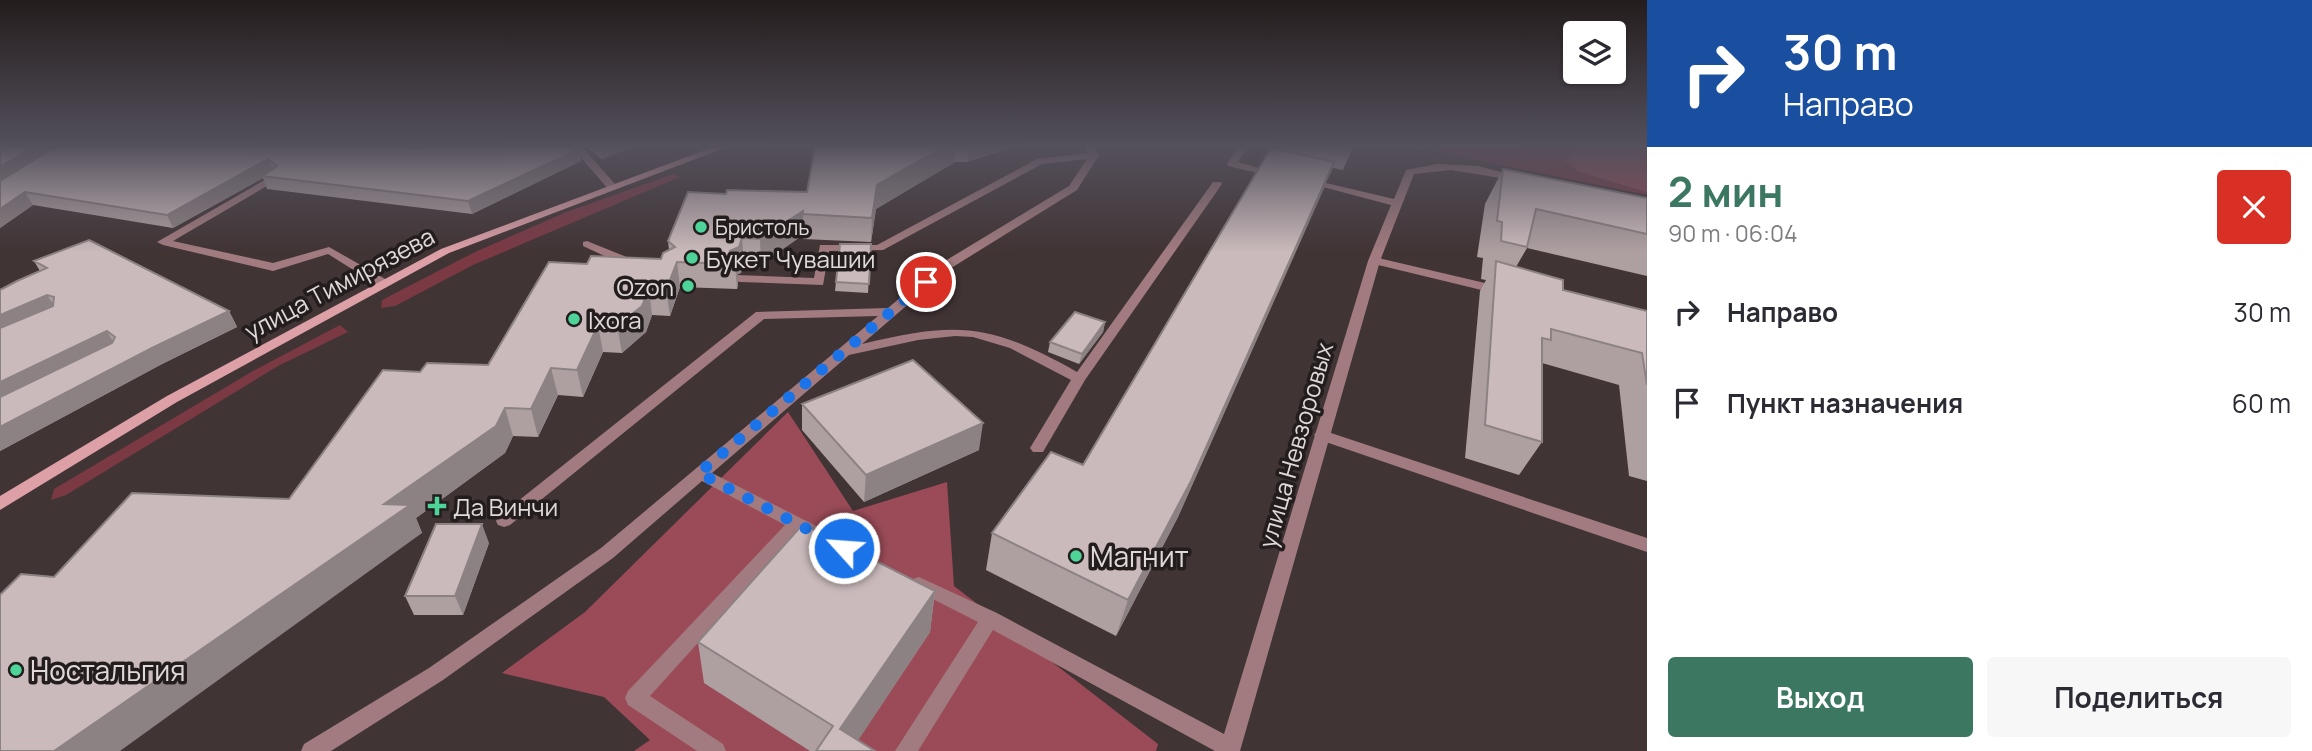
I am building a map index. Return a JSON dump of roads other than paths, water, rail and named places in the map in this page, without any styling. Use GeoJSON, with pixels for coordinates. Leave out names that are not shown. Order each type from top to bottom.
{"type":"FeatureCollection","features":[{"type":"Feature","properties":{"kind":"street"},"geometry":{"type":"LineString","coordinates":[[266,182],[163,242],[273,267],[329,250],[383,283]]}},
{"type":"Feature","properties":{"kind":"street"},"geometry":{"type":"LineString","coordinates":[[608,182],[612,187]]}},
{"type":"Feature","properties":{"kind":"street","name":"улица Тимирязева"},"geometry":{"type":"LineString","coordinates":[[0,504],[172,399],[445,251],[626,182]]}},
{"type":"Feature","properties":{"kind":"street"},"geometry":{"type":"LineString","coordinates":[[740,278],[819,282],[824,247],[879,248],[1001,182]]}},
{"type":"Feature","properties":{"kind":"street"},"geometry":{"type":"LineString","coordinates":[[312,751],[436,674],[595,561],[944,267],[1073,188],[1076,182]]}},
{"type":"Feature","properties":{"kind":"street"},"geometry":{"type":"LineString","coordinates":[[1306,182],[1395,203]]}},
{"type":"Feature","properties":{"kind":"street","name":"улица Невзоровых"},"geometry":{"type":"LineString","coordinates":[[1229,749],[1374,261],[1405,182]]}},
{"type":"Feature","properties":{"kind":"street"},"geometry":{"type":"LineString","coordinates":[[1038,449],[1079,379],[1217,184]]}},
{"type":"Feature","properties":{"kind":"street"},"geometry":{"type":"LineString","coordinates":[[587,244],[621,261],[645,267]]}},
{"type":"Feature","properties":{"kind":"street"},"geometry":{"type":"LineString","coordinates":[[1374,261],[1516,294]]}},
{"type":"Feature","properties":{"kind":"street"},"geometry":{"type":"LineString","coordinates":[[504,521],[761,315],[890,312]]}},
{"type":"Feature","properties":{"kind":"street"},"geometry":{"type":"LineString","coordinates":[[840,353],[932,333],[988,336],[1026,350],[1079,379]]}},
{"type":"Feature","properties":{"kind":"street"},"geometry":{"type":"LineString","coordinates":[[1322,435],[1647,545]]}},
{"type":"Feature","properties":{"kind":"street"},"geometry":{"type":"LineString","coordinates":[[699,473],[832,542]]}},
{"type":"Feature","properties":{"kind":"street"},"geometry":{"type":"LineString","coordinates":[[715,751],[635,698],[796,524]]}},
{"type":"Feature","properties":{"kind":"street"},"geometry":{"type":"LineString","coordinates":[[905,577],[990,619],[1229,749]]}},
{"type":"Feature","properties":{"kind":"street"},"geometry":{"type":"LineString","coordinates":[[906,751],[990,619]]}},
{"type":"Feature","properties":{"kind":"place","name":"Бристоль"},"geometry":{"type":"Point","coordinates":[701,227]}},
{"type":"Feature","properties":{"kind":"place","name":"Букет Чувашии"},"geometry":{"type":"Point","coordinates":[692,258]}},
{"type":"Feature","properties":{"kind":"place","name":"Ozon"},"geometry":{"type":"Point","coordinates":[688,286]}},
{"type":"Feature","properties":{"kind":"place","name":"Ixora"},"geometry":{"type":"Point","coordinates":[574,319]}},
{"type":"Feature","properties":{"kind":"place","name":"Да Винчи"},"geometry":{"type":"Point","coordinates":[437,506]}},
{"type":"Feature","properties":{"kind":"place","name":"Магнит"},"geometry":{"type":"Point","coordinates":[1076,556]}},
{"type":"Feature","properties":{"kind":"place","name":"Ностальгия"},"geometry":{"type":"Point","coordinates":[16,670]}}]}
